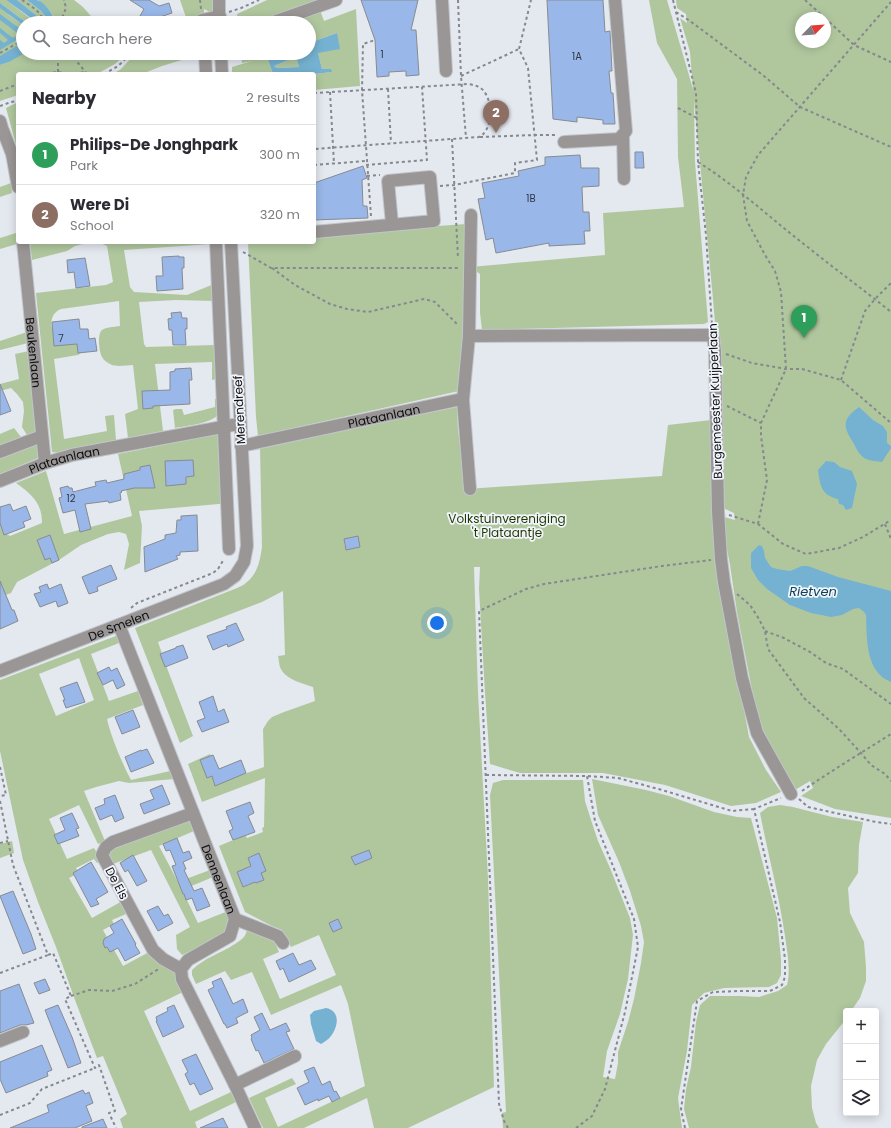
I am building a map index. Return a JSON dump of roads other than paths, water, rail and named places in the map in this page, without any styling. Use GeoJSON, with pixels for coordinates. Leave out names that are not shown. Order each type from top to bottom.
{"type":"FeatureCollection","features":[{"type":"Feature","properties":{"kind":"street"},"geometry":{"type":"LineString","coordinates":[[218,0],[221,16]]}},
{"type":"Feature","properties":{"kind":"street"},"geometry":{"type":"LineString","coordinates":[[291,16],[336,0]]}},
{"type":"Feature","properties":{"kind":"street"},"geometry":{"type":"LineString","coordinates":[[442,0],[446,71]]}},
{"type":"Feature","properties":{"kind":"street"},"geometry":{"type":"LineString","coordinates":[[564,142],[619,139],[626,131],[615,0]]}},
{"type":"Feature","properties":{"kind":"street"},"geometry":{"type":"LineString","coordinates":[[205,60],[206,72]]}},
{"type":"Feature","properties":{"kind":"street"},"geometry":{"type":"LineString","coordinates":[[221,60],[222,72]]}},
{"type":"Feature","properties":{"kind":"street"},"geometry":{"type":"LineString","coordinates":[[0,121],[12,154],[16,176]]}},
{"type":"Feature","properties":{"kind":"street"},"geometry":{"type":"LineString","coordinates":[[623,135],[624,179]]}},
{"type":"Feature","properties":{"kind":"street"},"geometry":{"type":"LineString","coordinates":[[316,232],[434,221],[430,177],[388,181],[392,224]]}},
{"type":"Feature","properties":{"kind":"street"},"geometry":{"type":"LineString","coordinates":[[470,489],[463,400],[469,336],[471,216]]}},
{"type":"Feature","properties":{"kind":"street","name":"Beukenlaan"},"geometry":{"type":"LineString","coordinates":[[24,244],[45,463]]}},
{"type":"Feature","properties":{"kind":"street","name":"Merendreef"},"geometry":{"type":"LineString","coordinates":[[216,244],[230,549]]}},
{"type":"Feature","properties":{"kind":"street","name":"Merendreef"},"geometry":{"type":"LineString","coordinates":[[234,246],[240,425],[247,546],[244,562],[235,576]]}},
{"type":"Feature","properties":{"kind":"street","name":"Burgemeester Kuijperlaan"},"geometry":{"type":"LineString","coordinates":[[469,336],[713,335],[715,352],[718,511],[721,559],[742,678],[757,733],[795,794]]}},
{"type":"Feature","properties":{"kind":"street","name":"Plataanlaan"},"geometry":{"type":"LineString","coordinates":[[241,446],[463,400]]}},
{"type":"Feature","properties":{"kind":"street","name":"Plataanlaan"},"geometry":{"type":"LineString","coordinates":[[0,481],[45,463],[72,455],[240,425]]}},
{"type":"Feature","properties":{"kind":"street"},"geometry":{"type":"LineString","coordinates":[[0,452],[42,436]]}},
{"type":"Feature","properties":{"kind":"street","name":"De Smelen"},"geometry":{"type":"LineString","coordinates":[[0,671],[224,584],[235,576]]}},
{"type":"Feature","properties":{"kind":"street","name":"Dennenlaan"},"geometry":{"type":"LineString","coordinates":[[119,625],[235,919],[230,936],[188,960],[181,969]]}},
{"type":"Feature","properties":{"kind":"street","name":"De Els"},"geometry":{"type":"LineString","coordinates":[[181,969],[163,959],[153,950],[102,855],[106,847],[113,842],[193,812]]}},
{"type":"Feature","properties":{"kind":"street"},"geometry":{"type":"LineString","coordinates":[[235,919],[278,936],[283,943]]}},
{"type":"Feature","properties":{"kind":"street"},"geometry":{"type":"LineString","coordinates":[[181,969],[182,979],[255,1128]]}},
{"type":"Feature","properties":{"kind":"street"},"geometry":{"type":"LineString","coordinates":[[0,1040],[23,1032]]}},
{"type":"Feature","properties":{"kind":"street"},"geometry":{"type":"LineString","coordinates":[[235,1085],[295,1056]]}},
{"type":"Feature","properties":{"kind":"water"},"geometry":{"type":"Polygon","coordinates":[[[6,0],[17,0],[37,16],[28,16],[6,0]]]}},
{"type":"Feature","properties":{"kind":"water"},"geometry":{"type":"Polygon","coordinates":[[[27,0],[40,1],[46,6],[52,16],[45,16],[27,0]]]}},
{"type":"Feature","properties":{"kind":"water"},"geometry":{"type":"Polygon","coordinates":[[[0,3],[18,16],[16,16],[16,20],[0,8],[0,3]]]}},
{"type":"Feature","properties":{"kind":"water"},"geometry":{"type":"Polygon","coordinates":[[[0,14],[16,26],[16,32],[0,20],[0,14]]]}},
{"type":"Feature","properties":{"kind":"water"},"geometry":{"type":"Polygon","coordinates":[[[0,28],[13,38],[16,36],[16,40],[0,50],[0,40],[4,43],[8,40],[0,33],[0,28]]]}},
{"type":"Feature","properties":{"kind":"water"},"geometry":{"type":"Polygon","coordinates":[[[337,33],[340,49],[318,53],[322,69],[331,69],[332,72],[316,74],[316,72],[272,72],[268,60],[289,60],[274,66],[277,68],[299,67],[297,60],[316,60],[316,40],[337,33]]]}},
{"type":"Feature","properties":{"kind":"water"},"geometry":{"type":"Polygon","coordinates":[[[16,46],[16,58],[0,65],[0,56],[16,46]]]}},
{"type":"Feature","properties":{"kind":"water"},"geometry":{"type":"Polygon","coordinates":[[[859,407],[873,420],[883,426],[887,432],[887,443],[891,446],[891,448],[882,462],[868,460],[862,456],[848,433],[846,428],[847,420],[849,416],[859,407]]]}},
{"type":"Feature","properties":{"kind":"water"},"geometry":{"type":"Polygon","coordinates":[[[826,461],[834,462],[840,467],[852,471],[857,484],[852,508],[846,510],[843,505],[839,504],[838,499],[828,495],[822,489],[818,470],[826,461]]]}},
{"type":"Feature","properties":{"kind":"water","name":"Rietven"},"geometry":{"type":"Polygon","coordinates":[[[759,545],[762,546],[765,558],[771,567],[790,571],[802,566],[808,566],[838,577],[891,591],[891,682],[876,671],[872,662],[867,644],[866,615],[864,612],[859,608],[853,609],[842,615],[831,617],[811,613],[790,605],[767,589],[758,580],[751,568],[751,553],[759,545]]]}},
{"type":"Feature","properties":{"kind":"water"},"geometry":{"type":"Polygon","coordinates":[[[326,1008],[334,1012],[337,1020],[331,1036],[321,1044],[316,1041],[310,1015],[314,1011],[326,1008]]]}},
{"type":"Feature","properties":{"kind":"place","name":"Were Di"},"geometry":{"type":"Point","coordinates":[496,133]}},
{"type":"Feature","properties":{"kind":"place","name":"Philips-De Jonghpark"},"geometry":{"type":"Point","coordinates":[804,338]}},
{"type":"Feature","properties":{"kind":"park label","name":"Volkstuinvereniging 't Plataantje"},"geometry":{"type":"Point","coordinates":[507,525]}}]}
